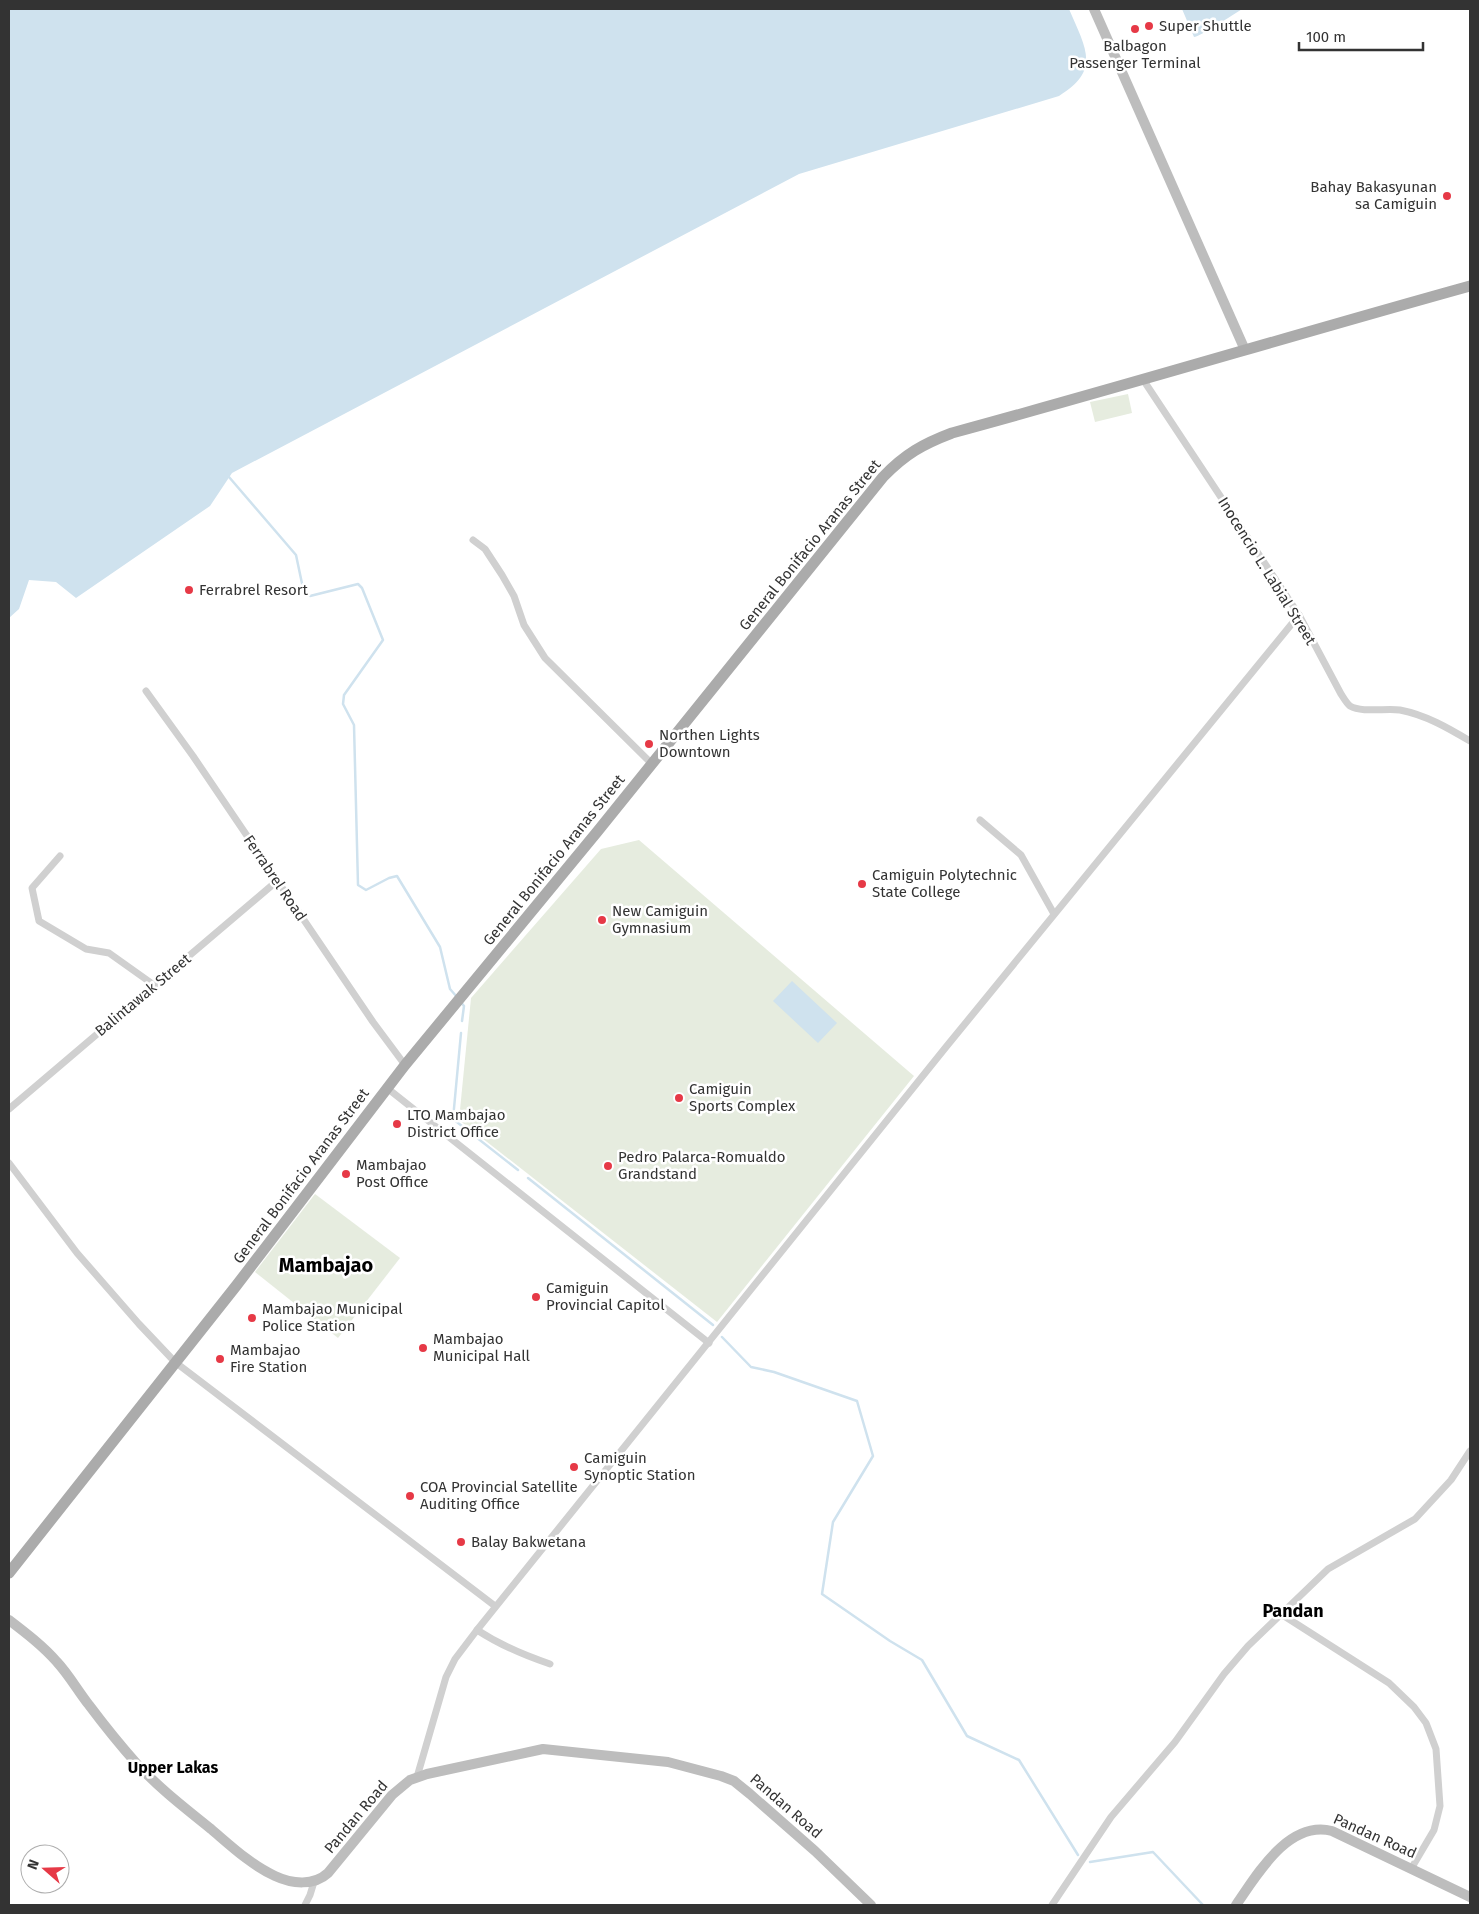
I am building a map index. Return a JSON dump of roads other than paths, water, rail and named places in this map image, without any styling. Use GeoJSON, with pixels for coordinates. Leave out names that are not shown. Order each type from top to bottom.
{"type":"FeatureCollection","features":[{"type":"Feature","properties":{"kind":"main road","name":"General Bonifacio Aranas Street"},"geometry":{"type":"LineString","coordinates":[[9,1573],[236,1286],[405,1065],[652,764],[883,477],[909,453],[923,444],[952,434],[1144,381],[1248,349],[1470,286]]}},
{"type":"Feature","properties":{"kind":"street"},"geometry":{"type":"LineString","coordinates":[[1094,9],[1248,349]]}},
{"type":"Feature","properties":{"kind":"street","name":"Inocencio L. Labial Street"},"geometry":{"type":"LineString","coordinates":[[1144,381],[1299,615],[1349,706],[1398,710],[1417,714],[1437,722],[1470,741]]}},
{"type":"Feature","properties":{"kind":"street"},"geometry":{"type":"LineString","coordinates":[[473,540],[485,549],[502,575],[514,596],[524,625],[545,658],[652,764]]}},
{"type":"Feature","properties":{"kind":"street"},"geometry":{"type":"LineString","coordinates":[[417,1777],[446,1677],[455,1659],[477,1630],[1054,914],[1299,615]]}},
{"type":"Feature","properties":{"kind":"street","name":"Ferrabrel Road"},"geometry":{"type":"LineString","coordinates":[[146,691],[193,756],[373,1022],[405,1065]]}},
{"type":"Feature","properties":{"kind":"street"},"geometry":{"type":"LineString","coordinates":[[980,820],[1022,855],[1054,914]]}},
{"type":"Feature","properties":{"kind":"street"},"geometry":{"type":"LineString","coordinates":[[60,856],[32,888],[39,921],[86,949],[109,953],[154,985]]}},
{"type":"Feature","properties":{"kind":"street","name":"Balintawak Street"},"geometry":{"type":"LineString","coordinates":[[9,1109],[277,881]]}},
{"type":"Feature","properties":{"kind":"street"},"geometry":{"type":"LineString","coordinates":[[387,1088],[709,1342]]}},
{"type":"Feature","properties":{"kind":"street"},"geometry":{"type":"LineString","coordinates":[[9,1163],[77,1253],[175,1362],[496,1606]]}},
{"type":"Feature","properties":{"kind":"street"},"geometry":{"type":"LineString","coordinates":[[1052,1905],[1120,1805],[1175,1742],[1224,1674],[1248,1646],[1328,1569],[1415,1519],[1451,1480],[1470,1451]]}},
{"type":"Feature","properties":{"kind":"street"},"geometry":{"type":"LineString","coordinates":[[1281,1614],[1389,1683],[1414,1707],[1426,1723],[1436,1749],[1440,1806],[1434,1830],[1410,1869]]}},
{"type":"Feature","properties":{"kind":"street"},"geometry":{"type":"LineString","coordinates":[[9,1620],[33,1638],[59,1663],[95,1713],[136,1763],[156,1783],[241,1854],[264,1870],[276,1877],[290,1881],[314,1882],[305,1905]]}},
{"type":"Feature","properties":{"kind":"street"},"geometry":{"type":"LineString","coordinates":[[477,1630],[513,1651],[550,1664]]}},
{"type":"Feature","properties":{"kind":"street","name":"Pandan Road"},"geometry":{"type":"LineString","coordinates":[[314,1882],[322,1879],[328,1873],[392,1795],[410,1780],[543,1749],[668,1762],[734,1781],[815,1851],[871,1905]]}},
{"type":"Feature","properties":{"kind":"street","name":"Pandan Road"},"geometry":{"type":"LineString","coordinates":[[1236,1905],[1276,1852],[1294,1837],[1317,1829],[1332,1831],[1470,1896]]}},
{"type":"Feature","properties":{"kind":"water"},"geometry":{"type":"Polygon","coordinates":[[[9,9],[1069,9],[1084,46],[1086,57],[1081,77],[1059,96],[799,174],[232,473],[210,506],[76,598],[56,582],[29,580],[19,609],[9,618],[9,9]]]}},
{"type":"Feature","properties":{"kind":"water"},"geometry":{"type":"Polygon","coordinates":[[[1182,9],[1242,9],[1194,37],[1182,9]]]}},
{"type":"Feature","properties":{"kind":"water"},"geometry":{"type":"Polygon","coordinates":[[[792,981],[837,1023],[818,1043],[773,1001],[792,981]]]}},
{"type":"Feature","properties":{"kind":"waterway"},"geometry":{"type":"LineString","coordinates":[[229,477],[296,555],[304,593],[310,596],[358,584],[362,588],[383,640],[344,695],[343,704],[354,725],[358,885],[366,890],[397,876],[440,947],[450,989],[457,997]]}},
{"type":"Feature","properties":{"kind":"waterway"},"geometry":{"type":"LineString","coordinates":[[460,1001],[464,1006],[462,1021]]}},
{"type":"Feature","properties":{"kind":"waterway"},"geometry":{"type":"LineString","coordinates":[[461,1033],[453,1119],[518,1170]]}},
{"type":"Feature","properties":{"kind":"waterway"},"geometry":{"type":"LineString","coordinates":[[528,1178],[713,1325]]}},
{"type":"Feature","properties":{"kind":"waterway"},"geometry":{"type":"LineString","coordinates":[[722,1337],[751,1367],[774,1372],[857,1401],[873,1456],[833,1522],[822,1594],[890,1641],[922,1660],[967,1736],[1019,1760],[1078,1855]]}},
{"type":"Feature","properties":{"kind":"waterway"},"geometry":{"type":"LineString","coordinates":[[1090,1862],[1153,1852],[1203,1905]]}},
{"type":"Feature","properties":{"kind":"place","name":"Super Shuttle"},"geometry":{"type":"Point","coordinates":[1149,26]}},
{"type":"Feature","properties":{"kind":"place","name":"Balbagon Passenger Terminal"},"geometry":{"type":"Point","coordinates":[1135,29]}},
{"type":"Feature","properties":{"kind":"place","name":"Bahay Bakasyunan sa Camiguin"},"geometry":{"type":"Point","coordinates":[1447,196]}},
{"type":"Feature","properties":{"kind":"place","name":"Ferrabrel Resort"},"geometry":{"type":"Point","coordinates":[189,590]}},
{"type":"Feature","properties":{"kind":"place","name":"Northen Lights Downtown"},"geometry":{"type":"Point","coordinates":[649,744]}},
{"type":"Feature","properties":{"kind":"place","name":"Camiguin Polytechnic State College"},"geometry":{"type":"Point","coordinates":[862,884]}},
{"type":"Feature","properties":{"kind":"place","name":"New Camiguin Gymnasium"},"geometry":{"type":"Point","coordinates":[602,920]}},
{"type":"Feature","properties":{"kind":"place","name":"Camiguin Sports Complex"},"geometry":{"type":"Point","coordinates":[679,1098]}},
{"type":"Feature","properties":{"kind":"place","name":"LTO Mambajao District Office"},"geometry":{"type":"Point","coordinates":[397,1124]}},
{"type":"Feature","properties":{"kind":"place","name":"Pedro Palarca-Romualdo Grandstand"},"geometry":{"type":"Point","coordinates":[608,1166]}},
{"type":"Feature","properties":{"kind":"place","name":"Mambajao Post Office"},"geometry":{"type":"Point","coordinates":[346,1174]}},
{"type":"Feature","properties":{"kind":"place","name":"Camiguin Provincial Capitol"},"geometry":{"type":"Point","coordinates":[536,1297]}},
{"type":"Feature","properties":{"kind":"place","name":"Mambajao Municipal Police Station"},"geometry":{"type":"Point","coordinates":[252,1318]}},
{"type":"Feature","properties":{"kind":"place","name":"Mambajao Municipal Hall"},"geometry":{"type":"Point","coordinates":[423,1348]}},
{"type":"Feature","properties":{"kind":"place","name":"Mambajao Fire Station"},"geometry":{"type":"Point","coordinates":[220,1359]}},
{"type":"Feature","properties":{"kind":"place","name":"Camiguin Synoptic Station"},"geometry":{"type":"Point","coordinates":[574,1467]}},
{"type":"Feature","properties":{"kind":"place","name":"COA Provincial Satellite Auditing Office"},"geometry":{"type":"Point","coordinates":[410,1496]}},
{"type":"Feature","properties":{"kind":"place","name":"Balay Bakwetana"},"geometry":{"type":"Point","coordinates":[461,1542]}},
{"type":"Feature","properties":{"kind":"district","name":"Mambajao"},"geometry":{"type":"Point","coordinates":[326,1265]}},
{"type":"Feature","properties":{"kind":"district","name":"Pandan"},"geometry":{"type":"Point","coordinates":[1293,1611]}},
{"type":"Feature","properties":{"kind":"district","name":"Upper Lakas"},"geometry":{"type":"Point","coordinates":[173,1767]}}]}
